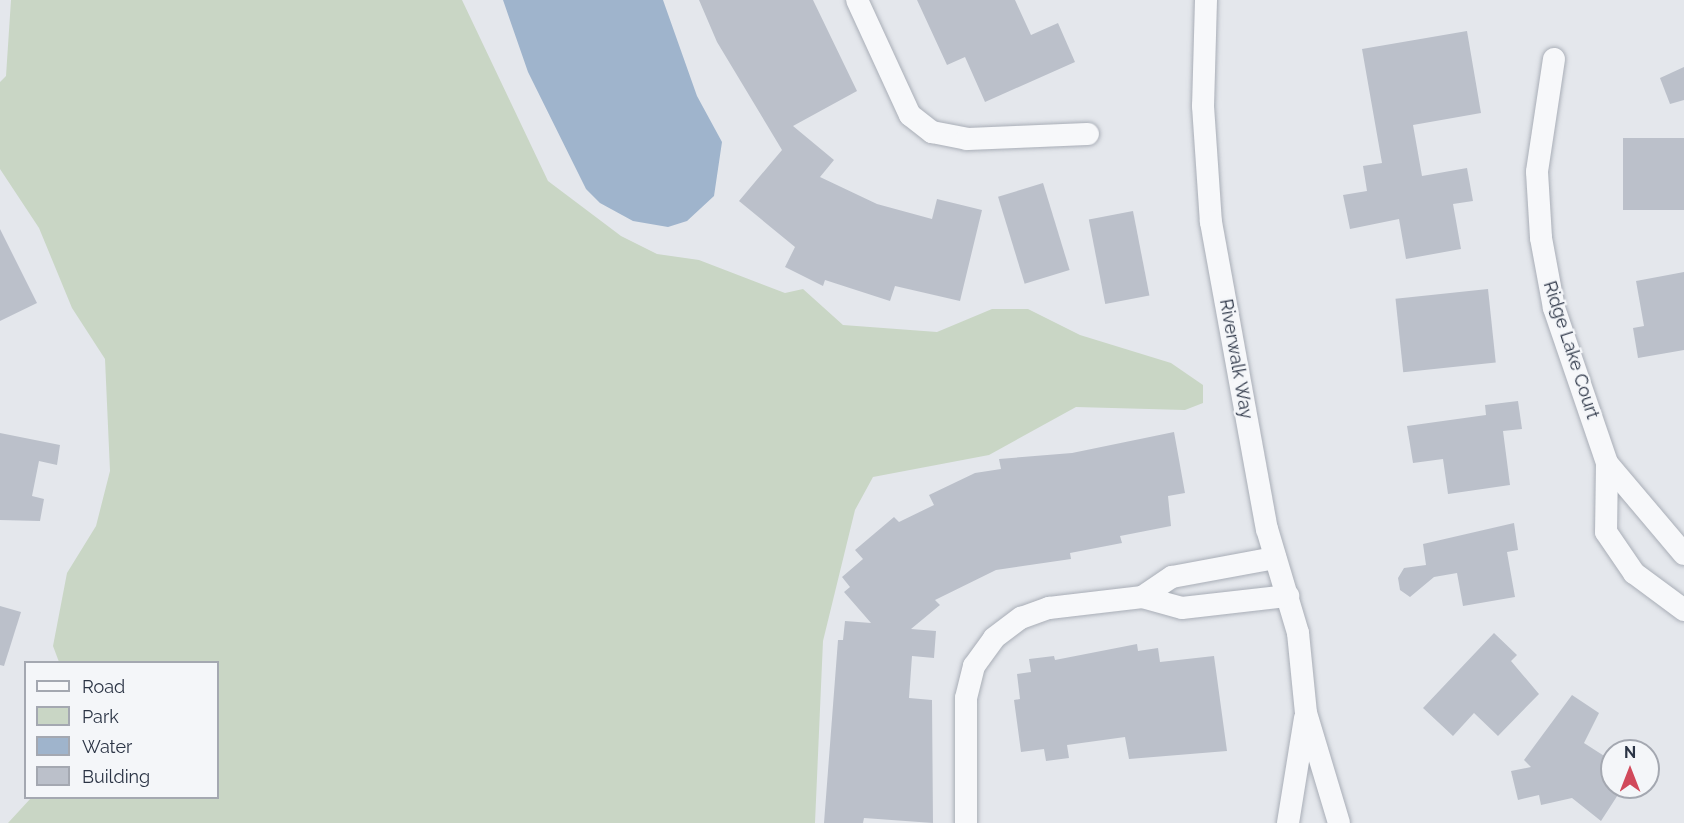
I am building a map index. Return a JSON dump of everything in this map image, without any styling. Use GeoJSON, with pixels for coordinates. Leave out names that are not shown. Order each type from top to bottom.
{"type":"FeatureCollection","features":[{"type":"Feature","properties":{"kind":"street"},"geometry":{"type":"LineString","coordinates":[[857,0],[910,115],[932,132],[967,139],[1088,134]]}},
{"type":"Feature","properties":{"kind":"street","name":"Riverwalk Way"},"geometry":{"type":"LineString","coordinates":[[1206,0],[1204,118],[1211,222],[1275,558],[1288,596],[1302,662],[1306,713],[1339,823]]}},
{"type":"Feature","properties":{"kind":"street","name":"Ridge Lake Court"},"geometry":{"type":"LineString","coordinates":[[1554,59],[1539,142],[1540,238],[1554,308],[1607,463],[1606,532],[1634,573],[1684,610]]}},
{"type":"Feature","properties":{"kind":"street","name":"Ridge Lake Court"},"geometry":{"type":"LineString","coordinates":[[1607,463],[1684,554]]}},
{"type":"Feature","properties":{"kind":"street"},"geometry":{"type":"LineString","coordinates":[[1142,597],[1172,577],[1275,558]]}},
{"type":"Feature","properties":{"kind":"street"},"geometry":{"type":"LineString","coordinates":[[966,823],[966,698],[974,666],[994,638],[1021,618],[1049,608],[1142,597],[1182,608],[1288,596]]}},
{"type":"Feature","properties":{"kind":"street","name":"Riverwalk Way"},"geometry":{"type":"LineString","coordinates":[[1288,823],[1306,713]]}},
{"type":"Feature","properties":{"kind":"green space"},"geometry":{"type":"Polygon","coordinates":[[[11,0],[462,0],[548,181],[621,236],[657,254],[699,260],[785,293],[803,289],[843,325],[937,332],[992,309],[1028,309],[1080,335],[1171,363],[1203,385],[1203,403],[1185,410],[1076,407],[989,455],[873,477],[855,510],[823,641],[815,823],[8,823],[30,799],[219,799],[219,661],[59,661],[53,646],[67,573],[96,526],[110,471],[105,359],[72,308],[39,228],[0,169],[0,82],[6,76],[11,0]]]}},
{"type":"Feature","properties":{"kind":"water"},"geometry":{"type":"Polygon","coordinates":[[[503,0],[663,0],[697,96],[722,142],[714,196],[687,221],[668,227],[633,221],[600,203],[586,189],[528,72],[503,0]]]}},
{"type":"Feature","properties":{"kind":"building"},"geometry":{"type":"Polygon","coordinates":[[[699,0],[813,0],[857,91],[793,126],[834,160],[820,177],[877,204],[932,219],[937,199],[982,210],[960,301],[895,286],[890,301],[825,280],[823,286],[785,267],[795,247],[739,201],[782,150],[717,42],[699,0]]]}},
{"type":"Feature","properties":{"kind":"building"},"geometry":{"type":"Polygon","coordinates":[[[917,0],[1015,0],[1031,35],[1058,23],[1075,62],[985,102],[965,57],[947,65],[917,0]]]}},
{"type":"Feature","properties":{"kind":"building"},"geometry":{"type":"Polygon","coordinates":[[[1467,31],[1481,113],[1413,125],[1422,176],[1467,168],[1473,201],[1453,204],[1461,249],[1406,259],[1399,219],[1350,229],[1343,195],[1367,191],[1363,166],[1382,163],[1362,49],[1467,31]]]}},
{"type":"Feature","properties":{"kind":"building"},"geometry":{"type":"Polygon","coordinates":[[[1684,67],[1684,100],[1670,104],[1660,78],[1684,67]]]}},
{"type":"Feature","properties":{"kind":"building"},"geometry":{"type":"Polygon","coordinates":[[[1623,138],[1684,138],[1684,210],[1623,210],[1623,138]]]}},
{"type":"Feature","properties":{"kind":"building"},"geometry":{"type":"Polygon","coordinates":[[[1043,183],[1070,270],[1025,284],[998,197],[1043,183]]]}},
{"type":"Feature","properties":{"kind":"building"},"geometry":{"type":"Polygon","coordinates":[[[1133,211],[1149,295],[1105,304],[1089,220],[1133,211]]]}},
{"type":"Feature","properties":{"kind":"building"},"geometry":{"type":"Polygon","coordinates":[[[0,229],[37,303],[0,321],[0,229]]]}},
{"type":"Feature","properties":{"kind":"building"},"geometry":{"type":"Polygon","coordinates":[[[1684,272],[1684,350],[1638,358],[1633,328],[1644,326],[1636,281],[1684,272]]]}},
{"type":"Feature","properties":{"kind":"building"},"geometry":{"type":"Polygon","coordinates":[[[1488,289],[1496,363],[1403,372],[1396,299],[1488,289]]]}},
{"type":"Feature","properties":{"kind":"building"},"geometry":{"type":"Polygon","coordinates":[[[1518,401],[1522,429],[1503,431],[1510,485],[1448,494],[1443,459],[1413,463],[1407,426],[1486,415],[1485,405],[1518,401]]]}},
{"type":"Feature","properties":{"kind":"building"},"geometry":{"type":"Polygon","coordinates":[[[1174,432],[1185,493],[1168,496],[1171,526],[1120,536],[1122,543],[1070,553],[1071,559],[996,570],[935,600],[940,605],[911,629],[936,631],[934,658],[912,656],[909,698],[932,700],[933,823],[864,818],[863,823],[824,823],[838,640],[843,640],[845,621],[871,623],[844,592],[850,587],[842,577],[863,559],[855,550],[894,517],[899,522],[934,505],[929,495],[975,473],[1001,469],[999,459],[1072,453],[1174,432]]]}},
{"type":"Feature","properties":{"kind":"building"},"geometry":{"type":"Polygon","coordinates":[[[0,433],[60,445],[57,465],[39,461],[32,496],[44,499],[40,521],[0,520],[0,433]]]}},
{"type":"Feature","properties":{"kind":"building"},"geometry":{"type":"Polygon","coordinates":[[[1514,523],[1518,550],[1507,552],[1515,597],[1463,606],[1457,573],[1434,577],[1410,597],[1400,590],[1398,578],[1404,568],[1426,565],[1423,544],[1514,523]]]}},
{"type":"Feature","properties":{"kind":"building"},"geometry":{"type":"Polygon","coordinates":[[[0,606],[21,612],[4,666],[0,665],[0,606]]]}},
{"type":"Feature","properties":{"kind":"building"},"geometry":{"type":"Polygon","coordinates":[[[1494,633],[1517,655],[1511,661],[1539,694],[1498,736],[1474,713],[1453,736],[1423,708],[1494,633]]]}},
{"type":"Feature","properties":{"kind":"building"},"geometry":{"type":"Polygon","coordinates":[[[1137,644],[1138,651],[1158,648],[1160,662],[1214,656],[1227,751],[1129,759],[1125,737],[1067,745],[1069,758],[1046,761],[1044,749],[1021,752],[1014,700],[1020,699],[1017,674],[1031,672],[1029,659],[1054,656],[1055,660],[1137,644]]]}},
{"type":"Feature","properties":{"kind":"building"},"geometry":{"type":"Polygon","coordinates":[[[1572,695],[1599,713],[1584,743],[1600,753],[1600,799],[1615,799],[1601,821],[1572,798],[1541,805],[1539,795],[1518,800],[1511,771],[1531,767],[1524,760],[1572,695]]]}}]}
